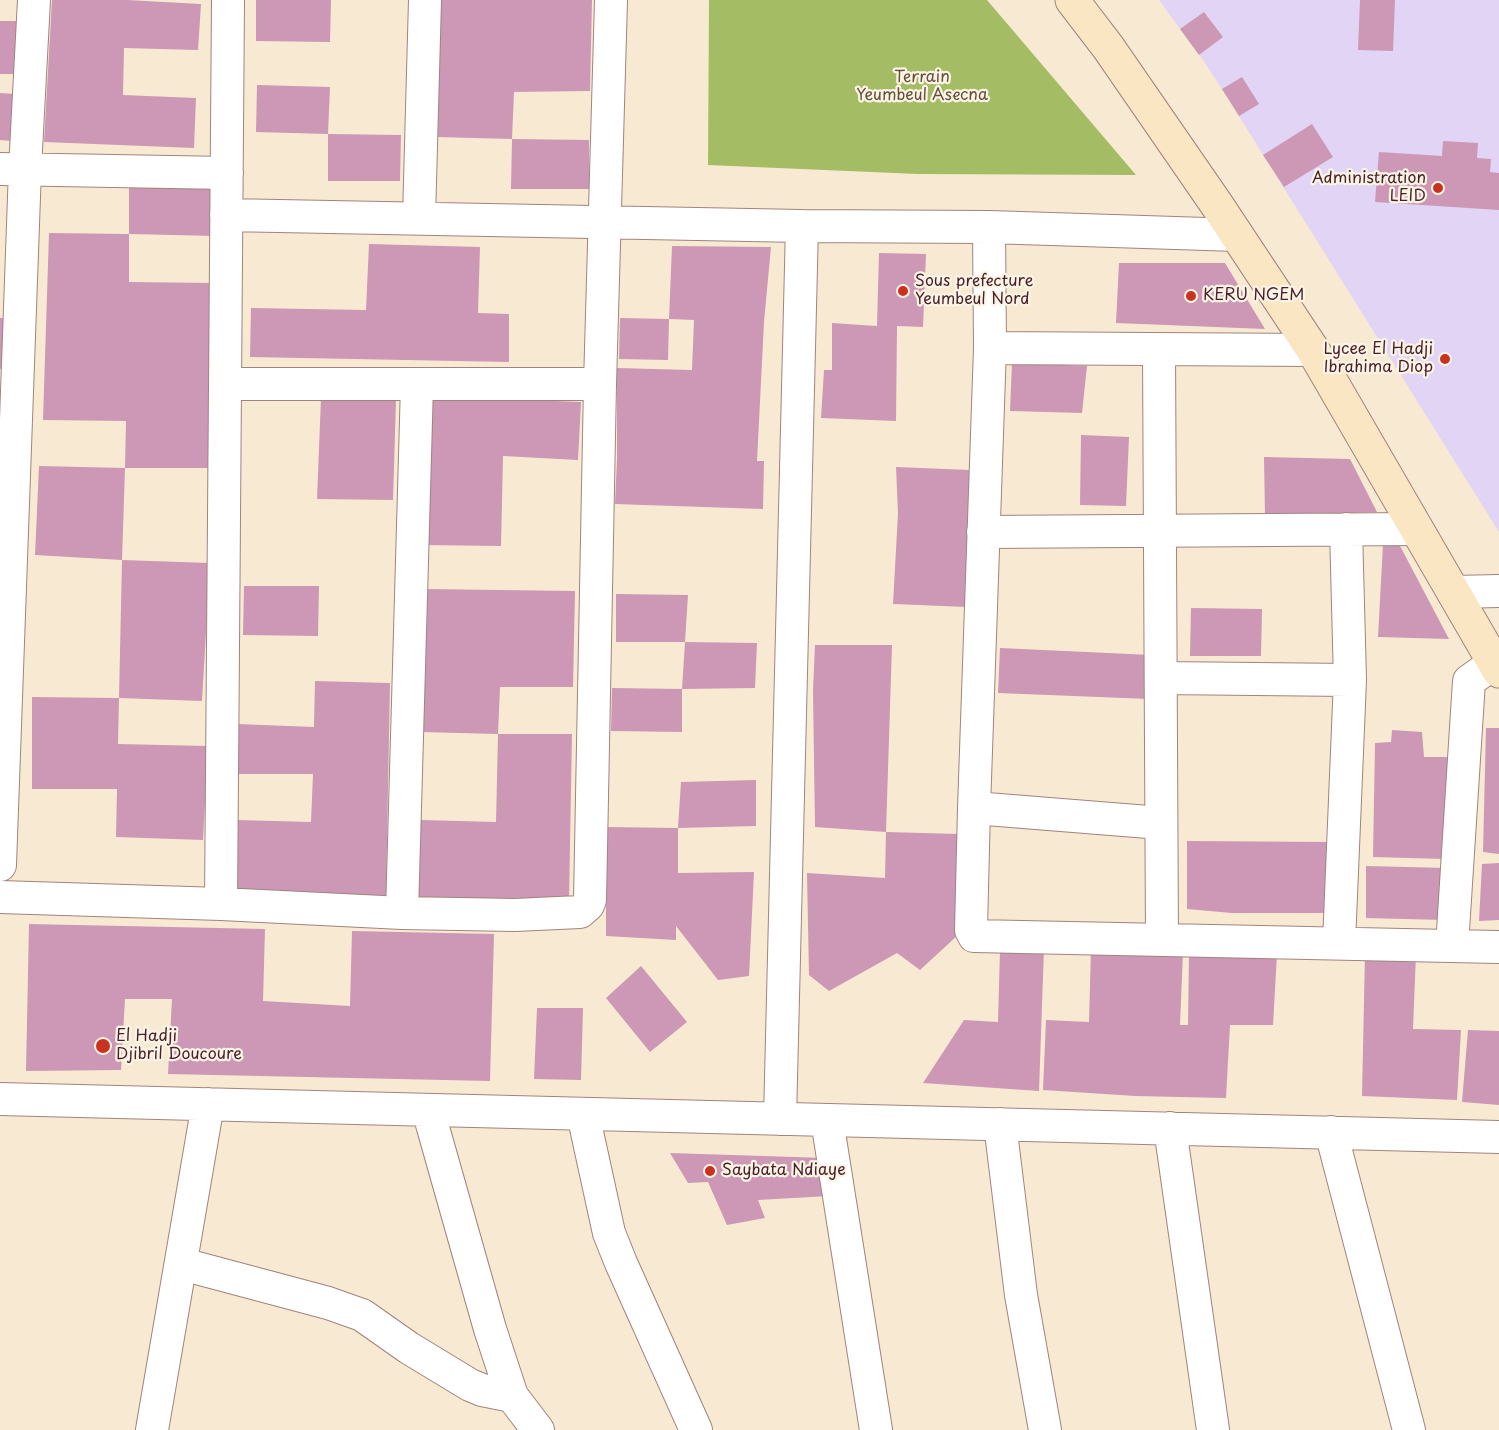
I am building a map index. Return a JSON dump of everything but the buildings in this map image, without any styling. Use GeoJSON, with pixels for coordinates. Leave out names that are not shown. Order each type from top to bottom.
{"type":"FeatureCollection","features":[{"type":"Feature","properties":{"kind":"main road"},"geometry":{"type":"LineString","coordinates":[[1072,0],[1108,47],[1313,350],[1496,667]]}},
{"type":"Feature","properties":{"kind":"street"},"geometry":{"type":"LineString","coordinates":[[0,865],[13,169],[34,0]]}},
{"type":"Feature","properties":{"kind":"street"},"geometry":{"type":"LineString","coordinates":[[221,904],[228,0]]}},
{"type":"Feature","properties":{"kind":"street"},"geometry":{"type":"LineString","coordinates":[[419,218],[425,0]]}},
{"type":"Feature","properties":{"kind":"street"},"geometry":{"type":"LineString","coordinates":[[0,897],[402,913],[515,915],[580,912],[588,905],[591,888],[600,384],[611,0]]}},
{"type":"Feature","properties":{"kind":"street"},"geometry":{"type":"LineString","coordinates":[[13,169],[227,173]]}},
{"type":"Feature","properties":{"kind":"street"},"geometry":{"type":"LineString","coordinates":[[226,215],[802,226],[989,227],[1237,235]]}},
{"type":"Feature","properties":{"kind":"street"},"geometry":{"type":"LineString","coordinates":[[780,1119],[802,226]]}},
{"type":"Feature","properties":{"kind":"street"},"geometry":{"type":"LineString","coordinates":[[989,227],[990,348],[974,808],[971,930],[974,936],[1499,947]]}},
{"type":"Feature","properties":{"kind":"street"},"geometry":{"type":"LineString","coordinates":[[990,348],[1313,350]]}},
{"type":"Feature","properties":{"kind":"street"},"geometry":{"type":"LineString","coordinates":[[1159,350],[1162,939]]}},
{"type":"Feature","properties":{"kind":"street"},"geometry":{"type":"LineString","coordinates":[[225,384],[600,384]]}},
{"type":"Feature","properties":{"kind":"street"},"geometry":{"type":"LineString","coordinates":[[402,913],[417,385]]}},
{"type":"Feature","properties":{"kind":"street"},"geometry":{"type":"LineString","coordinates":[[1339,943],[1350,680],[1346,529]]}},
{"type":"Feature","properties":{"kind":"street"},"geometry":{"type":"LineString","coordinates":[[983,532],[1416,529]]}},
{"type":"Feature","properties":{"kind":"street"},"geometry":{"type":"LineString","coordinates":[[1453,592],[1499,591]]}},
{"type":"Feature","properties":{"kind":"street"},"geometry":{"type":"LineString","coordinates":[[1452,946],[1469,681],[1496,667]]}},
{"type":"Feature","properties":{"kind":"street"},"geometry":{"type":"LineString","coordinates":[[1161,678],[1350,680]]}},
{"type":"Feature","properties":{"kind":"street"},"geometry":{"type":"LineString","coordinates":[[974,808],[1161,823]]}},
{"type":"Feature","properties":{"kind":"street"},"geometry":{"type":"LineString","coordinates":[[0,1099],[1331,1132],[1497,1145]]}},
{"type":"Feature","properties":{"kind":"street"},"geometry":{"type":"LineString","coordinates":[[152,1430],[208,1104]]}},
{"type":"Feature","properties":{"kind":"street"},"geometry":{"type":"LineString","coordinates":[[428,1110],[490,1329],[523,1418]]}},
{"type":"Feature","properties":{"kind":"street"},"geometry":{"type":"LineString","coordinates":[[583,1114],[609,1233],[696,1430]]}},
{"type":"Feature","properties":{"kind":"street"},"geometry":{"type":"LineString","coordinates":[[827,1119],[876,1430]]}},
{"type":"Feature","properties":{"kind":"street"},"geometry":{"type":"LineString","coordinates":[[1000,1124],[1021,1295],[1045,1430]]}},
{"type":"Feature","properties":{"kind":"street"},"geometry":{"type":"LineString","coordinates":[[1170,1128],[1213,1430]]}},
{"type":"Feature","properties":{"kind":"street"},"geometry":{"type":"LineString","coordinates":[[1331,1132],[1409,1430]]}},
{"type":"Feature","properties":{"kind":"street"},"geometry":{"type":"LineString","coordinates":[[182,1264],[328,1303],[362,1315],[409,1348],[482,1390],[523,1418]]}},
{"type":"Feature","properties":{"kind":"shaded area","name":"Lycee El Hadji Ibrahima Diop"},"geometry":{"type":"Polygon","coordinates":[[[1159,0],[1499,0],[1499,532],[1222,89],[1159,0]]]}},
{"type":"Feature","properties":{"kind":"green space","name":"Terrain Yeumbeul Asecna"},"geometry":{"type":"Polygon","coordinates":[[[709,0],[987,0],[1136,175],[918,174],[708,165],[709,0]]]}},
{"type":"Feature","properties":{"kind":"place","name":"Administration LEID"},"geometry":{"type":"Point","coordinates":[1438,188]}},
{"type":"Feature","properties":{"kind":"place","name":"Sous prefecture Yeumbeul Nord"},"geometry":{"type":"Point","coordinates":[903,291]}},
{"type":"Feature","properties":{"kind":"place","name":"KERU NGEM"},"geometry":{"type":"Point","coordinates":[1191,296]}},
{"type":"Feature","properties":{"kind":"place","name":"Lycee El Hadji Ibrahima Diop"},"geometry":{"type":"Point","coordinates":[1445,359]}},
{"type":"Feature","properties":{"kind":"place","name":"El Hadji Djibril Doucoure"},"geometry":{"type":"Point","coordinates":[103,1046]}},
{"type":"Feature","properties":{"kind":"place","name":"Saybata Ndiaye"},"geometry":{"type":"Point","coordinates":[710,1171]}}]}
